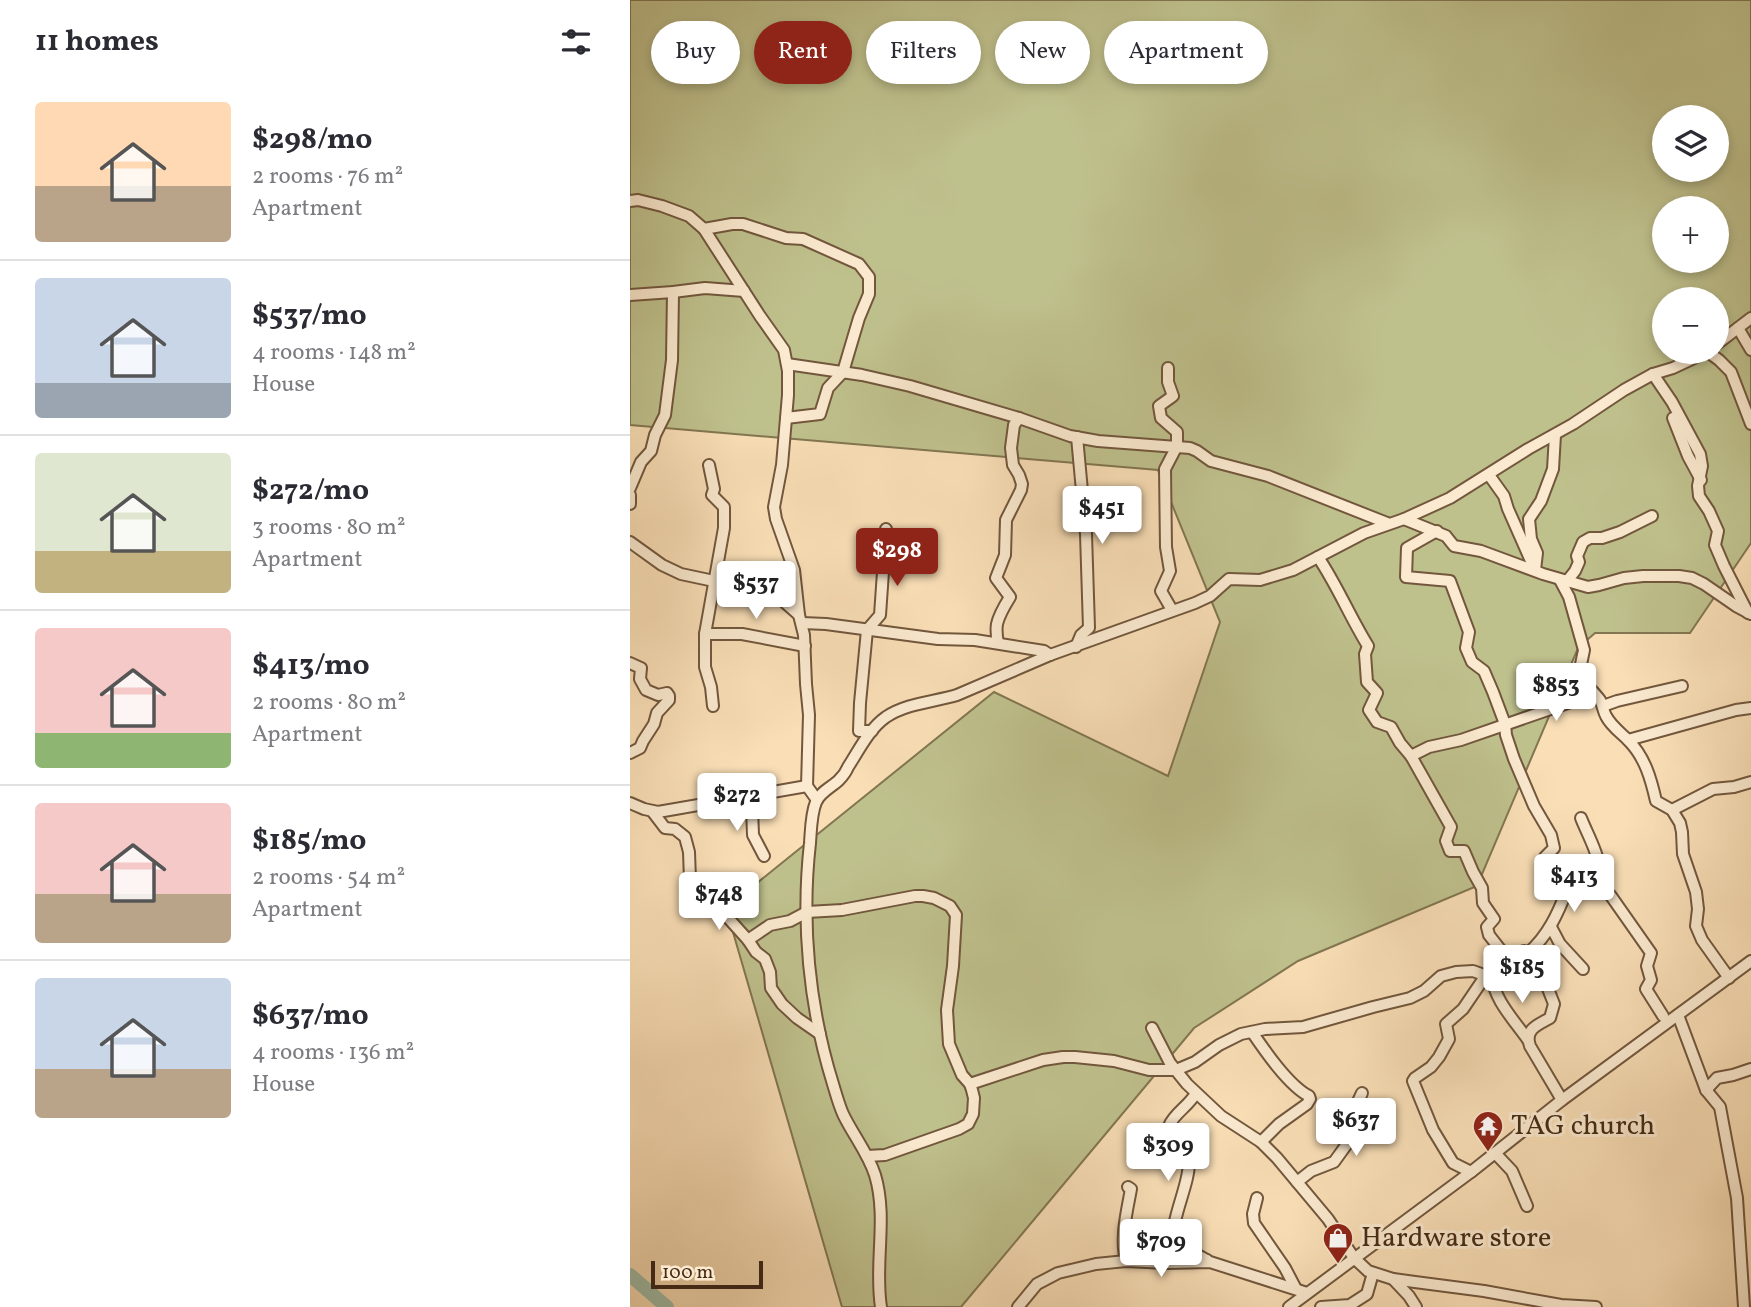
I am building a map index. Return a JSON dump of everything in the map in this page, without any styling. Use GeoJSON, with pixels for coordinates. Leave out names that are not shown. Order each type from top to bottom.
{"type":"FeatureCollection","features":[{"type":"Feature","properties":{"kind":"street"},"geometry":{"type":"LineString","coordinates":[[630,201],[639,200],[690,216],[704,229],[784,350],[787,364],[786,418],[782,465],[774,507],[794,570],[805,646],[809,715],[807,786],[817,800]]}},
{"type":"Feature","properties":{"kind":"street"},"geometry":{"type":"LineString","coordinates":[[704,229],[743,223],[786,238],[803,239],[859,264],[870,277],[869,294],[843,372],[828,388],[820,414],[786,418]]}},
{"type":"Feature","properties":{"kind":"street"},"geometry":{"type":"LineString","coordinates":[[630,295],[705,288],[744,292]]}},
{"type":"Feature","properties":{"kind":"street"},"geometry":{"type":"LineString","coordinates":[[630,488],[665,415],[672,360],[673,292]]}},
{"type":"Feature","properties":{"kind":"street"},"geometry":{"type":"LineString","coordinates":[[1729,335],[1751,318]]}},
{"type":"Feature","properties":{"kind":"street"},"geometry":{"type":"LineString","coordinates":[[1738,328],[1751,350]]}},
{"type":"Feature","properties":{"kind":"street"},"geometry":{"type":"LineString","coordinates":[[787,364],[910,386],[1077,437],[1194,450],[1218,463],[1268,476],[1387,523]]}},
{"type":"Feature","properties":{"kind":"street"},"geometry":{"type":"LineString","coordinates":[[881,1307],[878,1291],[879,1194],[867,1156],[843,1114],[832,1084],[820,1034],[808,955],[807,912],[807,870],[817,800],[839,780],[872,731],[893,714],[929,700],[957,695],[1049,655],[1195,603],[1210,596],[1229,579],[1260,580],[1293,570],[1364,533],[1404,519],[1450,498],[1624,390],[1653,374],[1682,364]]}},
{"type":"Feature","properties":{"kind":"street"},"geometry":{"type":"LineString","coordinates":[[1723,364],[1731,372],[1751,424]]}},
{"type":"Feature","properties":{"kind":"street"},"geometry":{"type":"LineString","coordinates":[[1168,368],[1168,382],[1173,396],[1159,406],[1161,418],[1177,432],[1177,446],[1165,469],[1166,547],[1170,571],[1161,592],[1171,610]]}},
{"type":"Feature","properties":{"kind":"street"},"geometry":{"type":"LineString","coordinates":[[1653,374],[1695,442],[1702,460],[1699,496],[1718,531],[1715,545],[1724,566],[1750,614]]}},
{"type":"Feature","properties":{"kind":"street"},"geometry":{"type":"LineString","coordinates":[[998,643],[997,623],[1010,597],[996,578],[1005,555],[1006,520],[1022,484],[1013,465],[1011,447],[1014,425],[1019,418]]}},
{"type":"Feature","properties":{"kind":"street"},"geometry":{"type":"LineString","coordinates":[[1535,570],[1537,553],[1531,539],[1529,519],[1541,501],[1553,468],[1555,435]]}},
{"type":"Feature","properties":{"kind":"street"},"geometry":{"type":"LineString","coordinates":[[1076,647],[1081,635],[1089,628],[1086,534],[1077,437]]}},
{"type":"Feature","properties":{"kind":"street"},"geometry":{"type":"LineString","coordinates":[[709,465],[714,489],[712,495],[724,508],[724,528],[705,634],[705,667],[713,706]]}},
{"type":"Feature","properties":{"kind":"street"},"geometry":{"type":"LineString","coordinates":[[1489,475],[1504,496],[1535,570]]}},
{"type":"Feature","properties":{"kind":"street"},"geometry":{"type":"LineString","coordinates":[[1700,479],[1707,503]]}},
{"type":"Feature","properties":{"kind":"street"},"geometry":{"type":"LineString","coordinates":[[630,495],[630,504]]}},
{"type":"Feature","properties":{"kind":"street"},"geometry":{"type":"LineString","coordinates":[[1564,580],[1575,571],[1583,542],[1590,538],[1602,538],[1652,516]]}},
{"type":"Feature","properties":{"kind":"street"},"geometry":{"type":"LineString","coordinates":[[1404,519],[1437,531],[1446,536],[1454,546],[1480,551],[1591,587],[1643,576],[1692,578],[1750,614]]}},
{"type":"Feature","properties":{"kind":"street"},"geometry":{"type":"LineString","coordinates":[[872,731],[859,731],[860,703],[867,630],[880,615],[886,529]]}},
{"type":"Feature","properties":{"kind":"street"},"geometry":{"type":"LineString","coordinates":[[1437,531],[1407,548],[1406,577],[1450,581],[1469,632],[1466,648],[1472,662],[1484,671],[1526,789],[1552,835],[1554,848],[1545,857],[1550,867],[1551,880],[1567,890]]}},
{"type":"Feature","properties":{"kind":"street"},"geometry":{"type":"LineString","coordinates":[[632,548],[681,574],[766,592],[782,600],[800,619],[938,639],[998,643],[1049,655]]}},
{"type":"Feature","properties":{"kind":"street"},"geometry":{"type":"LineString","coordinates":[[1318,556],[1336,584],[1368,646],[1365,654],[1367,682],[1377,693],[1369,710],[1377,722],[1391,727],[1451,827],[1446,841],[1450,851],[1464,851],[1482,888],[1483,903],[1493,918],[1487,927],[1489,935],[1507,958]]}},
{"type":"Feature","properties":{"kind":"street"},"geometry":{"type":"LineString","coordinates":[[1564,580],[1584,650],[1579,674],[1603,706],[1606,716],[1628,740],[1650,775],[1656,801],[1672,810],[1682,832],[1684,854],[1696,892],[1696,926],[1729,978]]}},
{"type":"Feature","properties":{"kind":"street"},"geometry":{"type":"LineString","coordinates":[[705,634],[741,634],[805,646]]}},
{"type":"Feature","properties":{"kind":"street"},"geometry":{"type":"LineString","coordinates":[[630,663],[642,668],[640,679],[646,690],[658,695],[667,693],[669,696],[669,700],[657,713],[654,724],[640,748],[630,753]]}},
{"type":"Feature","properties":{"kind":"street"},"geometry":{"type":"LineString","coordinates":[[1603,706],[1682,686]]}},
{"type":"Feature","properties":{"kind":"street"},"geometry":{"type":"LineString","coordinates":[[1410,756],[1429,747],[1461,740],[1594,694]]}},
{"type":"Feature","properties":{"kind":"street"},"geometry":{"type":"LineString","coordinates":[[1628,740],[1751,708]]}},
{"type":"Feature","properties":{"kind":"street"},"geometry":{"type":"LineString","coordinates":[[1672,810],[1713,789],[1751,782]]}},
{"type":"Feature","properties":{"kind":"street"},"geometry":{"type":"LineString","coordinates":[[630,803],[652,811],[665,811],[807,786]]}},
{"type":"Feature","properties":{"kind":"street"},"geometry":{"type":"LineString","coordinates":[[749,796],[753,835],[764,856]]}},
{"type":"Feature","properties":{"kind":"street"},"geometry":{"type":"LineString","coordinates":[[652,811],[665,828],[675,829],[685,837],[689,852],[690,880],[699,900],[721,910],[765,959],[770,972],[771,988],[782,1004],[820,1034]]}},
{"type":"Feature","properties":{"kind":"street"},"geometry":{"type":"LineString","coordinates":[[1471,1172],[1453,1163],[1433,1130],[1413,1081],[1436,1061],[1449,1039],[1447,1024],[1464,1009],[1482,981],[1499,972],[1507,958],[1524,951],[1528,953],[1551,927],[1567,890],[1592,877],[1604,866],[1598,861],[1581,818]]}},
{"type":"Feature","properties":{"kind":"street"},"geometry":{"type":"LineString","coordinates":[[1592,877],[1611,896],[1651,953],[1647,966],[1651,980],[1646,989],[1663,1016]]}},
{"type":"Feature","properties":{"kind":"street"},"geometry":{"type":"LineString","coordinates":[[748,940],[770,925],[790,921],[807,912],[842,910],[923,896],[950,906],[956,915],[947,1010],[949,1044],[962,1075],[970,1084],[974,1098],[973,1114],[964,1128],[885,1156],[867,1156]]}},
{"type":"Feature","properties":{"kind":"street"},"geometry":{"type":"LineString","coordinates":[[1551,927],[1560,944],[1583,969]]}},
{"type":"Feature","properties":{"kind":"street"},"geometry":{"type":"LineString","coordinates":[[1528,1040],[1530,1032],[1550,1018],[1554,1004],[1545,981],[1530,959]]}},
{"type":"Feature","properties":{"kind":"street"},"geometry":{"type":"LineString","coordinates":[[1289,1307],[1302,1291],[1354,1258],[1751,961]]}},
{"type":"Feature","properties":{"kind":"street"},"geometry":{"type":"LineString","coordinates":[[970,1084],[1043,1060],[1075,1057],[1114,1061],[1149,1070],[1176,1070],[1195,1062],[1241,1034],[1265,1029],[1303,1027],[1410,998],[1424,991],[1440,976],[1468,971],[1492,976]]}},
{"type":"Feature","properties":{"kind":"street"},"geometry":{"type":"LineString","coordinates":[[1492,976],[1492,984],[1505,1009],[1528,1040],[1562,1100]]}},
{"type":"Feature","properties":{"kind":"street"},"geometry":{"type":"LineString","coordinates":[[1678,1015],[1706,1090],[1720,1107],[1737,1198],[1744,1307]]}},
{"type":"Feature","properties":{"kind":"street"},"geometry":{"type":"LineString","coordinates":[[1152,1028],[1170,1063],[1196,1093],[1221,1116],[1261,1142],[1328,1219],[1361,1266],[1393,1279],[1459,1287],[1561,1306],[1597,1307]]}},
{"type":"Feature","properties":{"kind":"street"},"geometry":{"type":"LineString","coordinates":[[1252,1032],[1292,1082],[1310,1099],[1261,1142]]}},
{"type":"Feature","properties":{"kind":"street"},"geometry":{"type":"LineString","coordinates":[[1706,1090],[1717,1078],[1751,1069]]}},
{"type":"Feature","properties":{"kind":"street"},"geometry":{"type":"LineString","coordinates":[[1196,1093],[1169,1126],[1171,1136],[1185,1150],[1189,1159],[1173,1231],[1177,1240],[1210,1262],[1302,1291]]}},
{"type":"Feature","properties":{"kind":"street"},"geometry":{"type":"LineString","coordinates":[[1297,1182],[1311,1171],[1334,1162],[1347,1144],[1346,1127],[1362,1093]]}},
{"type":"Feature","properties":{"kind":"street"},"geometry":{"type":"LineString","coordinates":[[1495,1153],[1512,1171],[1527,1206]]}},
{"type":"Feature","properties":{"kind":"street"},"geometry":{"type":"LineString","coordinates":[[1126,1261],[1124,1241],[1131,1189],[1128,1186]]}},
{"type":"Feature","properties":{"kind":"street"},"geometry":{"type":"LineString","coordinates":[[1257,1198],[1254,1223],[1302,1291]]}},
{"type":"Feature","properties":{"kind":"street"},"geometry":{"type":"LineString","coordinates":[[1018,1307],[1037,1284],[1058,1273],[1096,1264],[1126,1261],[1167,1264],[1210,1262]]}},
{"type":"Feature","properties":{"kind":"street"},"geometry":{"type":"LineString","coordinates":[[1321,1307],[1364,1303],[1373,1273]]}},
{"type":"Feature","properties":{"kind":"street"},"geometry":{"type":"LineString","coordinates":[[1393,1279],[1416,1307]]}},
{"type":"Feature","properties":{"kind":"green space"},"geometry":{"type":"Polygon","coordinates":[[[630,0],[1751,0],[1751,543],[1690,633],[1595,633],[1578,648],[1477,886],[1298,961],[1194,1028],[961,1307],[842,1307],[726,908],[994,692],[1168,776],[1220,622],[1158,470],[630,425],[630,0]]]}},
{"type":"Feature","properties":{"kind":"waterway"},"geometry":{"type":"LineString","coordinates":[[630,1275],[667,1307]]}},
{"type":"Feature","properties":{"kind":"place","name":"TAG church"},"geometry":{"type":"Point","coordinates":[1488,1153]}},
{"type":"Feature","properties":{"kind":"place","name":"Hardware store"},"geometry":{"type":"Point","coordinates":[1338,1265]}}]}
